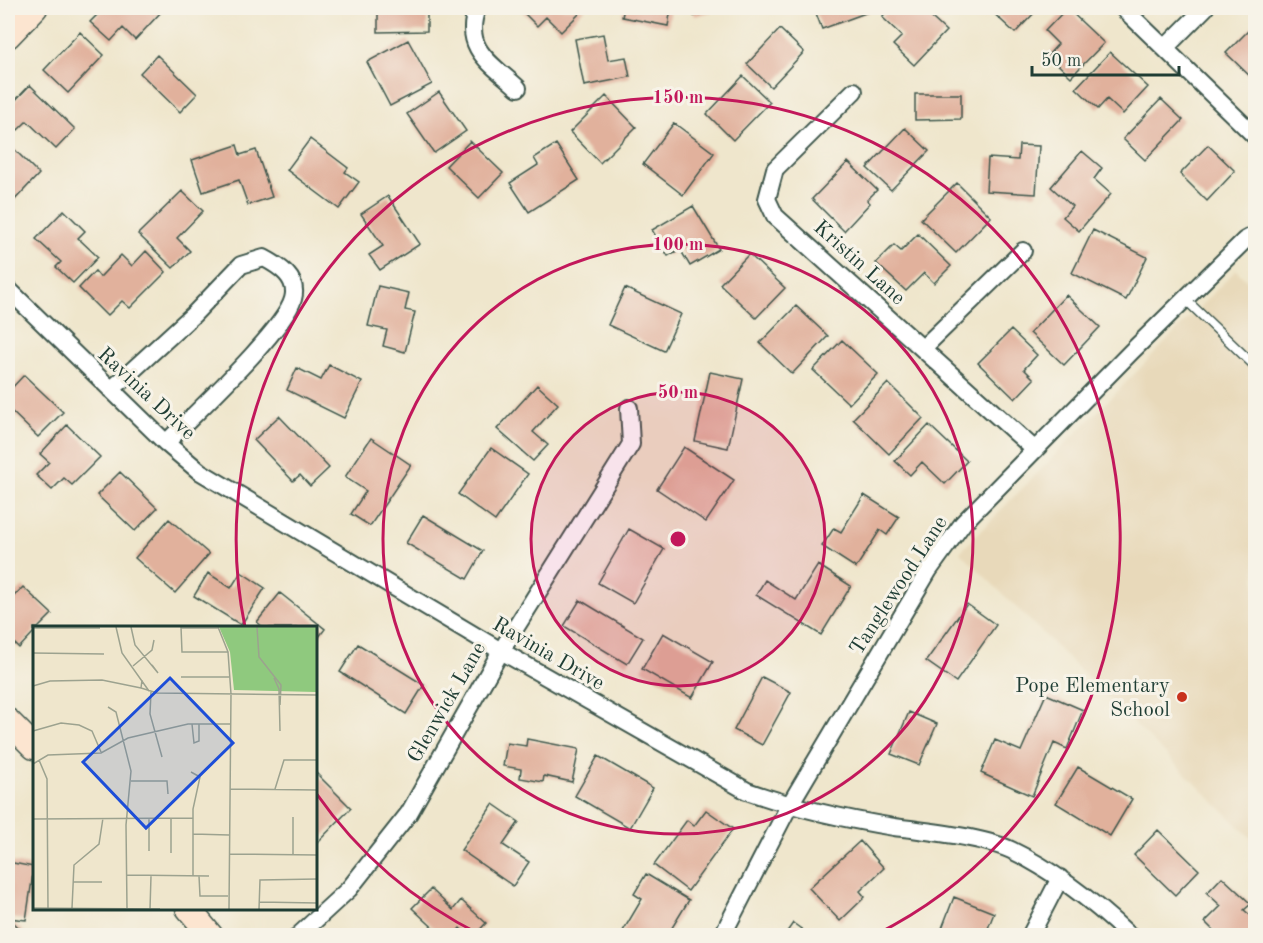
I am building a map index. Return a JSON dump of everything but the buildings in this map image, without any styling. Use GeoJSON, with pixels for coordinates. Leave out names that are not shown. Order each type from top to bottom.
{"type":"FeatureCollection","features":[{"type":"Feature","properties":{"kind":"main road"},"geometry":{"type":"LineString","coordinates":[[8,36],[35,8]]}},
{"type":"Feature","properties":{"kind":"main road"},"geometry":{"type":"LineString","coordinates":[[8,721],[33,746]]}},
{"type":"Feature","properties":{"kind":"main road"},"geometry":{"type":"LineString","coordinates":[[189,910],[211,936]]}},
{"type":"Feature","properties":{"kind":"street"},"geometry":{"type":"LineString","coordinates":[[477,8],[471,31],[478,51],[518,88]]}},
{"type":"Feature","properties":{"kind":"street"},"geometry":{"type":"LineString","coordinates":[[1124,8],[1256,136]]}},
{"type":"Feature","properties":{"kind":"street"},"geometry":{"type":"LineString","coordinates":[[1165,48],[1205,8]]}},
{"type":"Feature","properties":{"kind":"street","name":"Kristin Lane"},"geometry":{"type":"LineString","coordinates":[[854,91],[775,169],[766,199],[775,216],[1035,450]]}},
{"type":"Feature","properties":{"kind":"street","name":"Tanglewood Lane"},"geometry":{"type":"LineString","coordinates":[[722,936],[789,806],[929,570],[963,523],[1185,299],[1245,240],[1256,234]]}},
{"type":"Feature","properties":{"kind":"street"},"geometry":{"type":"LineString","coordinates":[[923,348],[1023,251]]}},
{"type":"Feature","properties":{"kind":"street"},"geometry":{"type":"LineString","coordinates":[[111,390],[194,314],[241,265],[264,258],[291,277],[294,298],[277,327],[166,444]]}},
{"type":"Feature","properties":{"kind":"street","name":"Ravinia Drive"},"geometry":{"type":"LineString","coordinates":[[8,289],[166,444],[199,471],[501,651],[747,791],[789,806],[857,821],[948,835],[1009,849],[1060,878],[1106,913],[1130,936]]}},
{"type":"Feature","properties":{"kind":"street","name":"Glenwick Lane"},"geometry":{"type":"LineString","coordinates":[[298,936],[349,889],[409,813],[501,651],[631,444],[629,408]]}},
{"type":"Feature","properties":{"kind":"street"},"geometry":{"type":"LineString","coordinates":[[1030,936],[1060,878]]}},
{"type":"Feature","properties":{"kind":"lane"},"geometry":{"type":"LineString","coordinates":[[1185,299],[1256,367]]}},
{"type":"Feature","properties":{"kind":"shaded area","name":"Pope Elementary School"},"geometry":{"type":"Polygon","coordinates":[[[1236,270],[1256,290],[1255,842],[960,552],[1236,270]]]}},
{"type":"Feature","properties":{"kind":"place","name":"Pope Elementary School"},"geometry":{"type":"Point","coordinates":[1182,697]}}]}
